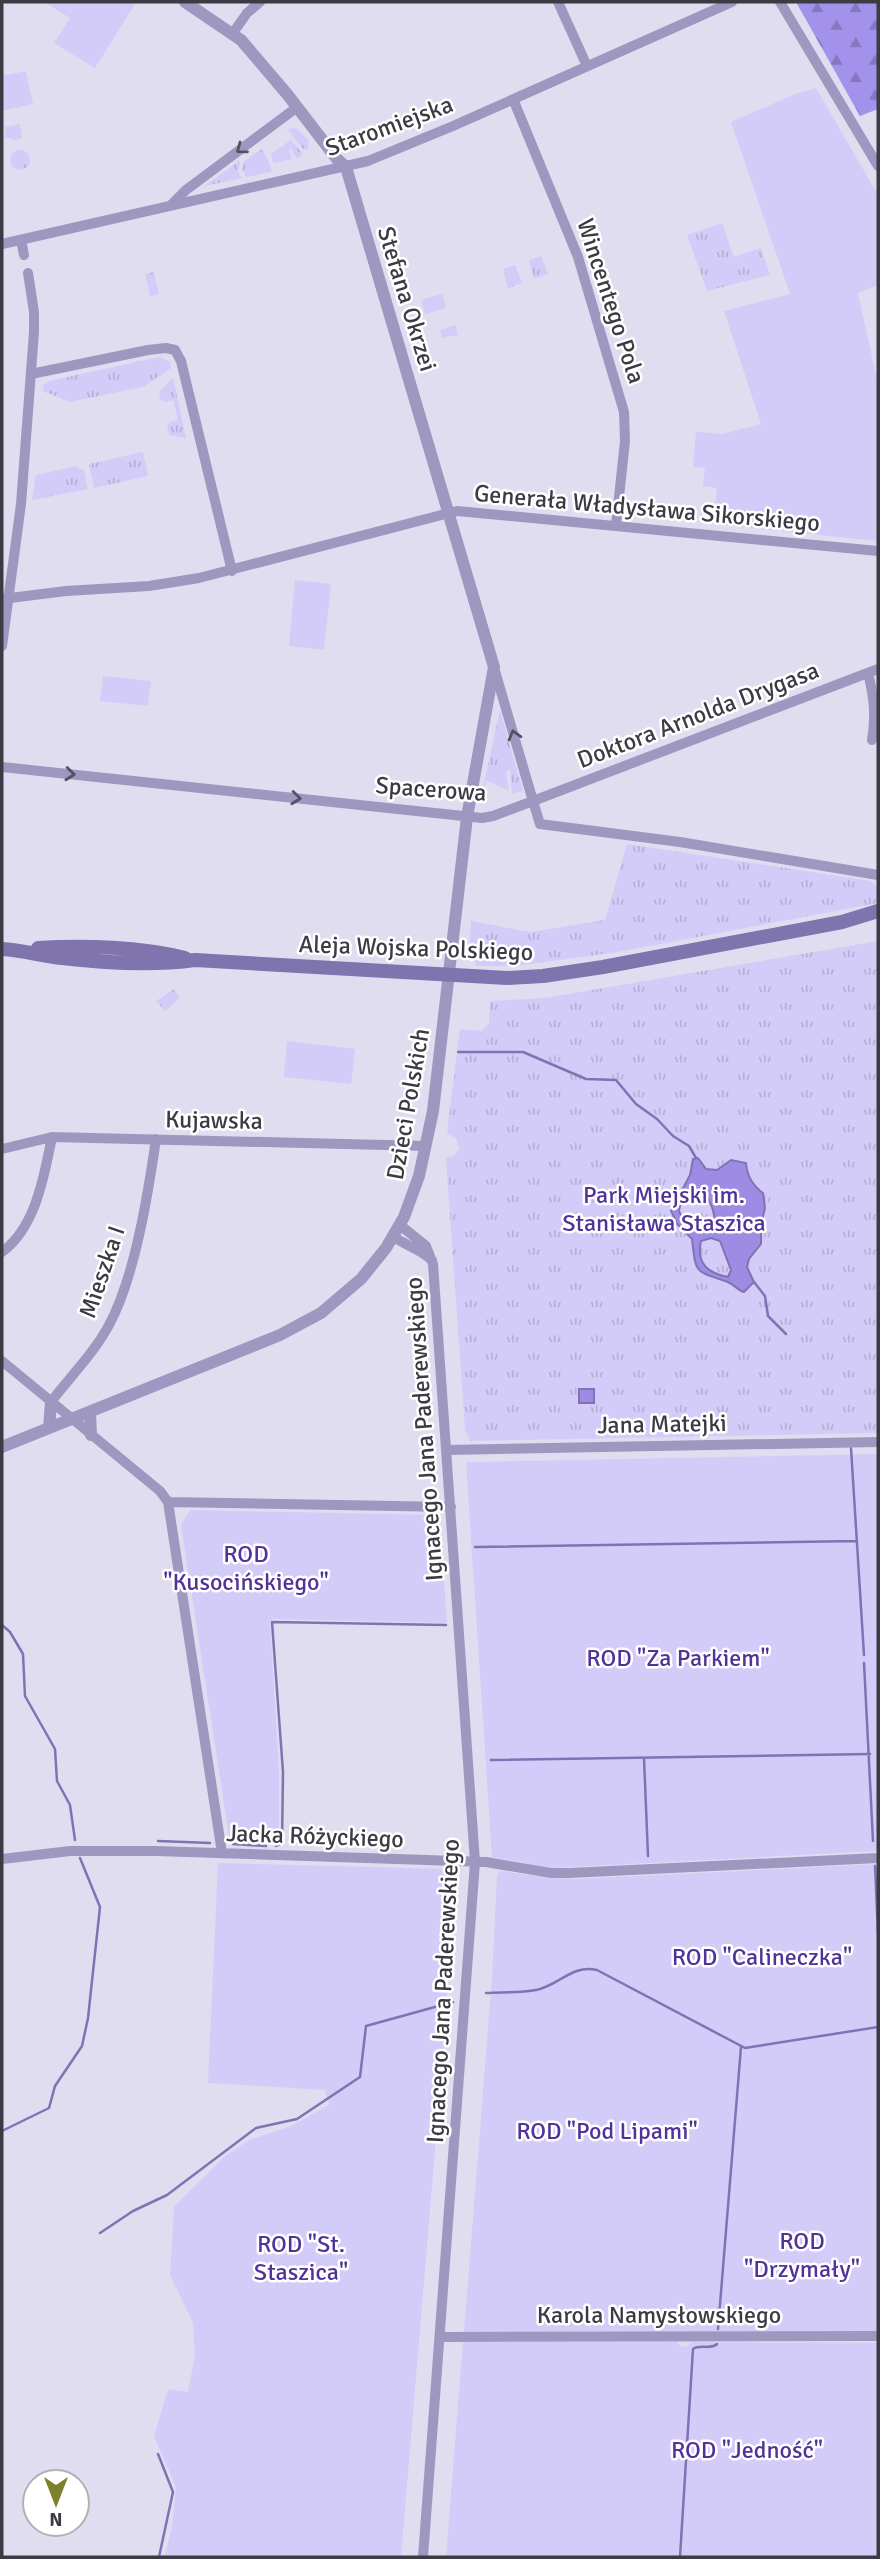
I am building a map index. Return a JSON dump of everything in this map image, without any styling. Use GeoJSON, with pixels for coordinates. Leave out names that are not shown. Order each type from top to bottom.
{"type":"FeatureCollection","features":[{"type":"Feature","properties":{"kind":"main road","name":"Aleja Wojska Polskiego"},"geometry":{"type":"LineString","coordinates":[[9,949],[62,946],[165,953],[195,960],[449,976],[543,976],[842,922],[878,911]]}},
{"type":"Feature","properties":{"kind":"main road","name":"Aleja Wojska Polskiego"},"geometry":{"type":"LineString","coordinates":[[842,922],[878,920]]}},
{"type":"Feature","properties":{"kind":"street","name":"Stefana Okrzei"},"geometry":{"type":"LineString","coordinates":[[185,2],[233,33],[346,167],[533,801]]}},
{"type":"Feature","properties":{"kind":"street"},"geometry":{"type":"LineString","coordinates":[[233,33],[247,13],[260,2]]}},
{"type":"Feature","properties":{"kind":"street"},"geometry":{"type":"LineString","coordinates":[[558,2],[587,66]]}},
{"type":"Feature","properties":{"kind":"street","name":"Staromiejska"},"geometry":{"type":"LineString","coordinates":[[2,244],[346,167],[421,140],[732,2]]}},
{"type":"Feature","properties":{"kind":"street"},"geometry":{"type":"LineString","coordinates":[[780,2],[878,166]]}},
{"type":"Feature","properties":{"kind":"street","name":"Wincentego Pola"},"geometry":{"type":"LineString","coordinates":[[513,99],[578,257],[624,412],[625,441],[616,525]]}},
{"type":"Feature","properties":{"kind":"street"},"geometry":{"type":"LineString","coordinates":[[168,207],[186,190],[296,108]]}},
{"type":"Feature","properties":{"kind":"street"},"geometry":{"type":"LineString","coordinates":[[21,240],[24,255]]}},
{"type":"Feature","properties":{"kind":"street"},"geometry":{"type":"LineString","coordinates":[[2,646],[5,599],[21,504],[31,374],[34,312],[28,273]]}},
{"type":"Feature","properties":{"kind":"street"},"geometry":{"type":"LineString","coordinates":[[31,374],[160,348],[175,350],[181,361],[232,571]]}},
{"type":"Feature","properties":{"kind":"street","name":"Generała Władysława Sikorskiego"},"geometry":{"type":"LineString","coordinates":[[5,599],[66,591],[149,586],[232,571],[448,513],[468,511],[878,551]]}},
{"type":"Feature","properties":{"kind":"street","name":"Stefana Okrzei"},"geometry":{"type":"LineString","coordinates":[[467,817],[494,667]]}},
{"type":"Feature","properties":{"kind":"street"},"geometry":{"type":"LineString","coordinates":[[872,740],[876,717],[873,671]]}},
{"type":"Feature","properties":{"kind":"street","name":"Doktora Arnolda Drygasa"},"geometry":{"type":"LineString","coordinates":[[533,801],[873,671]]}},
{"type":"Feature","properties":{"kind":"street","name":"Spacerowa"},"geometry":{"type":"LineString","coordinates":[[2,767],[467,817],[493,816],[533,801]]}},
{"type":"Feature","properties":{"kind":"street"},"geometry":{"type":"LineString","coordinates":[[533,801],[540,824],[680,842],[878,874]]}},
{"type":"Feature","properties":{"kind":"street","name":"Dzieci Polskich"},"geometry":{"type":"LineString","coordinates":[[2,1447],[262,1343],[310,1320],[352,1289],[373,1266],[400,1225],[413,1195],[426,1146],[467,817]]}},
{"type":"Feature","properties":{"kind":"street"},"geometry":{"type":"LineString","coordinates":[[2,1252],[26,1225],[52,1137]]}},
{"type":"Feature","properties":{"kind":"street","name":"Kujawska"},"geometry":{"type":"LineString","coordinates":[[2,1149],[52,1137],[426,1146]]}},
{"type":"Feature","properties":{"kind":"street","name":"Mieszka I"},"geometry":{"type":"LineString","coordinates":[[51,1402],[102,1336],[118,1304],[143,1217],[156,1139]]}},
{"type":"Feature","properties":{"kind":"street","name":"Ignacego Jana Paderewskiego"},"geometry":{"type":"LineString","coordinates":[[400,1225],[424,1243],[432,1260],[475,1862],[423,2557]]}},
{"type":"Feature","properties":{"kind":"street","name":"Ignacego Jana Paderewskiego"},"geometry":{"type":"LineString","coordinates":[[393,1237],[432,1260]]}},
{"type":"Feature","properties":{"kind":"street"},"geometry":{"type":"LineString","coordinates":[[2,1361],[160,1491],[168,1502],[222,1853]]}},
{"type":"Feature","properties":{"kind":"street"},"geometry":{"type":"LineString","coordinates":[[49,1428],[51,1402]]}},
{"type":"Feature","properties":{"kind":"street"},"geometry":{"type":"LineString","coordinates":[[90,1412],[91,1435]]}},
{"type":"Feature","properties":{"kind":"street","name":"Jana Matejki"},"geometry":{"type":"LineString","coordinates":[[446,1450],[878,1442]]}},
{"type":"Feature","properties":{"kind":"street"},"geometry":{"type":"LineString","coordinates":[[168,1502],[451,1507]]}},
{"type":"Feature","properties":{"kind":"street","name":"Jacka Różyckiego"},"geometry":{"type":"LineString","coordinates":[[2,1859],[84,1851],[222,1853],[475,1862],[551,1873],[570,1873],[878,1858]]}},
{"type":"Feature","properties":{"kind":"street","name":"Karola Namysłowskiego"},"geometry":{"type":"LineString","coordinates":[[441,2337],[878,2336]]}},
{"type":"Feature","properties":{"kind":"green space"},"geometry":{"type":"Polygon","coordinates":[[[44,2],[135,4],[95,68],[54,43],[70,18],[44,2]]]}},
{"type":"Feature","properties":{"kind":"green space"},"geometry":{"type":"Polygon","coordinates":[[[796,2],[878,2],[878,109],[860,116],[796,2]]]}},
{"type":"Feature","properties":{"kind":"green space"},"geometry":{"type":"Polygon","coordinates":[[[26,71],[33,104],[2,111],[2,76],[26,71]]]}},
{"type":"Feature","properties":{"kind":"green space"},"geometry":{"type":"Polygon","coordinates":[[[816,88],[878,195],[878,285],[858,293],[878,384],[878,541],[713,524],[717,488],[703,486],[705,468],[693,467],[696,432],[722,434],[761,424],[724,311],[790,294],[731,122],[795,94],[816,88]]]}},
{"type":"Feature","properties":{"kind":"green space"},"geometry":{"type":"Polygon","coordinates":[[[20,124],[22,138],[15,140],[5,137],[5,127],[20,124]]]}},
{"type":"Feature","properties":{"kind":"green space"},"geometry":{"type":"Polygon","coordinates":[[[298,129],[309,141],[307,149],[304,150],[288,130],[298,129]]]}},
{"type":"Feature","properties":{"kind":"green space"},"geometry":{"type":"Polygon","coordinates":[[[291,140],[302,156],[296,158],[291,148],[289,150],[292,159],[273,163],[271,154],[291,140]]]}},
{"type":"Feature","properties":{"kind":"green space"},"geometry":{"type":"Polygon","coordinates":[[[262,149],[272,172],[246,177],[242,170],[243,162],[262,149]]]}},
{"type":"Feature","properties":{"kind":"green space"},"geometry":{"type":"Polygon","coordinates":[[[20,150],[27,153],[30,160],[27,167],[20,170],[13,167],[10,160],[13,153],[20,150]]]}},
{"type":"Feature","properties":{"kind":"green space"},"geometry":{"type":"Polygon","coordinates":[[[240,160],[238,172],[242,178],[205,186],[240,160]]]}},
{"type":"Feature","properties":{"kind":"green space"},"geometry":{"type":"Polygon","coordinates":[[[722,223],[734,257],[761,248],[770,275],[707,291],[687,235],[722,223]]]}},
{"type":"Feature","properties":{"kind":"green space"},"geometry":{"type":"Polygon","coordinates":[[[541,256],[548,274],[534,279],[529,260],[541,256]]]}},
{"type":"Feature","properties":{"kind":"green space"},"geometry":{"type":"Polygon","coordinates":[[[515,265],[522,283],[508,288],[503,269],[515,265]]]}},
{"type":"Feature","properties":{"kind":"green space"},"geometry":{"type":"Polygon","coordinates":[[[154,272],[159,294],[150,296],[145,274],[154,272]]]}},
{"type":"Feature","properties":{"kind":"green space"},"geometry":{"type":"Polygon","coordinates":[[[442,294],[446,308],[425,314],[421,300],[442,294]]]}},
{"type":"Feature","properties":{"kind":"green space"},"geometry":{"type":"Polygon","coordinates":[[[455,325],[458,335],[442,338],[440,330],[455,325]]]}},
{"type":"Feature","properties":{"kind":"green space"},"geometry":{"type":"Polygon","coordinates":[[[159,357],[170,362],[171,368],[143,387],[70,402],[43,391],[43,385],[49,381],[159,357]]]}},
{"type":"Feature","properties":{"kind":"green space"},"geometry":{"type":"Polygon","coordinates":[[[173,378],[186,438],[169,435],[167,428],[170,422],[178,420],[173,400],[165,402],[160,399],[159,391],[173,378]]]}},
{"type":"Feature","properties":{"kind":"green space"},"geometry":{"type":"Polygon","coordinates":[[[143,452],[148,476],[94,488],[89,464],[143,452]]]}},
{"type":"Feature","properties":{"kind":"green space"},"geometry":{"type":"Polygon","coordinates":[[[76,466],[84,471],[88,489],[32,500],[36,475],[76,466]]]}},
{"type":"Feature","properties":{"kind":"green space"},"geometry":{"type":"Polygon","coordinates":[[[295,580],[331,584],[324,650],[289,646],[295,580]]]}},
{"type":"Feature","properties":{"kind":"green space"},"geometry":{"type":"Polygon","coordinates":[[[103,676],[151,681],[148,706],[100,701],[103,676]]]}},
{"type":"Feature","properties":{"kind":"green space"},"geometry":{"type":"Polygon","coordinates":[[[500,710],[523,791],[512,794],[510,770],[506,772],[509,791],[486,780],[485,793],[481,797],[500,710]]]}},
{"type":"Feature","properties":{"kind":"green space"},"geometry":{"type":"Polygon","coordinates":[[[627,844],[870,881],[878,888],[878,903],[618,952],[516,966],[477,966],[469,950],[471,921],[530,932],[605,920],[627,844]]]}},
{"type":"Feature","properties":{"kind":"green space","name":"Park Miejski im. Stanisława Staszica"},"geometry":{"type":"Polygon","coordinates":[[[878,941],[878,1433],[471,1441],[465,1430],[446,1158],[454,1156],[459,1149],[456,1138],[447,1133],[460,1029],[482,1031],[489,1023],[490,1001],[545,998],[878,941]]]}},
{"type":"Feature","properties":{"kind":"green space"},"geometry":{"type":"Polygon","coordinates":[[[174,989],[180,998],[165,1011],[156,1001],[174,989]]]}},
{"type":"Feature","properties":{"kind":"green space"},"geometry":{"type":"Polygon","coordinates":[[[287,1041],[355,1049],[351,1084],[284,1077],[287,1041]]]}},
{"type":"Feature","properties":{"kind":"green space","name":"ROD \"Za Parkiem\""},"geometry":{"type":"Polygon","coordinates":[[[878,1454],[878,1851],[553,1868],[492,1857],[466,1462],[878,1454]]]}},
{"type":"Feature","properties":{"kind":"green space","name":"ROD \"Kusocińskiego\""},"geometry":{"type":"Polygon","coordinates":[[[190,1510],[435,1515],[440,1523],[447,1623],[270,1621],[279,1772],[279,1843],[230,1842],[181,1525],[190,1510]]]}},
{"type":"Feature","properties":{"kind":"green space","name":"ROD \"St. Staszica\""},"geometry":{"type":"Polygon","coordinates":[[[218,1863],[455,1869],[444,2042],[401,2557],[164,2557],[172,2528],[176,2487],[154,2436],[168,2389],[188,2392],[195,2354],[193,2323],[170,2275],[174,2207],[225,2156],[249,2140],[291,2126],[329,2105],[325,2090],[208,2083],[218,1863]]]}},
{"type":"Feature","properties":{"kind":"green space"},"geometry":{"type":"Polygon","coordinates":[[[878,1864],[878,2333],[464,2332],[492,1978],[497,1875],[501,1871],[576,1879],[878,1864]]]}},
{"type":"Feature","properties":{"kind":"green space","name":"ROD \"Jedność\""},"geometry":{"type":"Polygon","coordinates":[[[463,2342],[677,2342],[681,2347],[692,2342],[878,2343],[878,2557],[446,2557],[463,2342]]]}},
{"type":"Feature","properties":{"kind":"shaded area"},"geometry":{"type":"Polygon","coordinates":[[[698,1158],[706,1169],[717,1170],[731,1160],[746,1163],[751,1180],[763,1193],[765,1208],[761,1244],[749,1259],[747,1267],[754,1282],[744,1292],[698,1269],[692,1239],[677,1224],[671,1211],[690,1175],[693,1159],[698,1158]],[[700,1190],[686,1197],[679,1211],[694,1229],[707,1229],[714,1224],[714,1215],[709,1200],[700,1190]],[[711,1238],[701,1241],[702,1261],[709,1270],[728,1277],[731,1270],[720,1241],[711,1238]]]}},
{"type":"Feature","properties":{"kind":"shaded area"},"geometry":{"type":"Polygon","coordinates":[[[579,1389],[594,1389],[594,1403],[579,1403],[579,1389]]]}},
{"type":"Feature","properties":{"kind":"waterway"},"geometry":{"type":"LineString","coordinates":[[458,1052],[523,1052],[586,1079],[616,1080],[636,1104],[689,1146],[696,1158]]}},
{"type":"Feature","properties":{"kind":"waterway"},"geometry":{"type":"LineString","coordinates":[[754,1282],[765,1296],[768,1316],[786,1334]]}},
{"type":"Feature","properties":{"kind":"waterway"},"geometry":{"type":"LineString","coordinates":[[851,1448],[864,1655]]}},
{"type":"Feature","properties":{"kind":"waterway"},"geometry":{"type":"LineString","coordinates":[[475,1547],[857,1541]]}},
{"type":"Feature","properties":{"kind":"waterway"},"geometry":{"type":"LineString","coordinates":[[276,1846],[282,1843],[283,1772],[272,1622],[446,1625]]}},
{"type":"Feature","properties":{"kind":"waterway"},"geometry":{"type":"LineString","coordinates":[[2,1625],[10,1632],[23,1654],[25,1696],[55,1749],[57,1781],[70,1805],[75,1840]]}},
{"type":"Feature","properties":{"kind":"waterway"},"geometry":{"type":"LineString","coordinates":[[864,1663],[873,1841]]}},
{"type":"Feature","properties":{"kind":"waterway"},"geometry":{"type":"LineString","coordinates":[[491,1760],[870,1754]]}},
{"type":"Feature","properties":{"kind":"waterway"},"geometry":{"type":"LineString","coordinates":[[644,1758],[648,1856]]}},
{"type":"Feature","properties":{"kind":"waterway"},"geometry":{"type":"LineString","coordinates":[[158,1841],[210,1843]]}},
{"type":"Feature","properties":{"kind":"waterway"},"geometry":{"type":"LineString","coordinates":[[233,1844],[266,1846]]}},
{"type":"Feature","properties":{"kind":"waterway"},"geometry":{"type":"LineString","coordinates":[[2,2131],[49,2108],[55,2086],[82,2046],[88,2018],[100,1907],[80,1858]]}},
{"type":"Feature","properties":{"kind":"waterway"},"geometry":{"type":"LineString","coordinates":[[875,1866],[878,1933]]}},
{"type":"Feature","properties":{"kind":"waterway"},"geometry":{"type":"LineString","coordinates":[[486,1993],[536,1990],[588,1969],[597,1970],[745,2048],[878,2027]]}},
{"type":"Feature","properties":{"kind":"waterway"},"geometry":{"type":"LineString","coordinates":[[100,2233],[133,2211],[167,2195],[256,2128],[297,2119],[360,2077],[366,2026],[453,2002]]}},
{"type":"Feature","properties":{"kind":"waterway"},"geometry":{"type":"LineString","coordinates":[[718,2329],[741,2047]]}},
{"type":"Feature","properties":{"kind":"waterway"},"geometry":{"type":"LineString","coordinates":[[680,2557],[693,2349],[717,2344]]}},
{"type":"Feature","properties":{"kind":"waterway"},"geometry":{"type":"LineString","coordinates":[[158,2454],[173,2492],[159,2557]]}},
{"type":"Feature","properties":{"kind":"park label","name":"ROD \"Calineczka\""},"geometry":{"type":"Point","coordinates":[762,1957]}},
{"type":"Feature","properties":{"kind":"park label","name":"ROD \"Pod Lipami\""},"geometry":{"type":"Point","coordinates":[607,2131]}},
{"type":"Feature","properties":{"kind":"park label","name":"ROD \"Drzymały\""},"geometry":{"type":"Point","coordinates":[802,2255]}}]}
